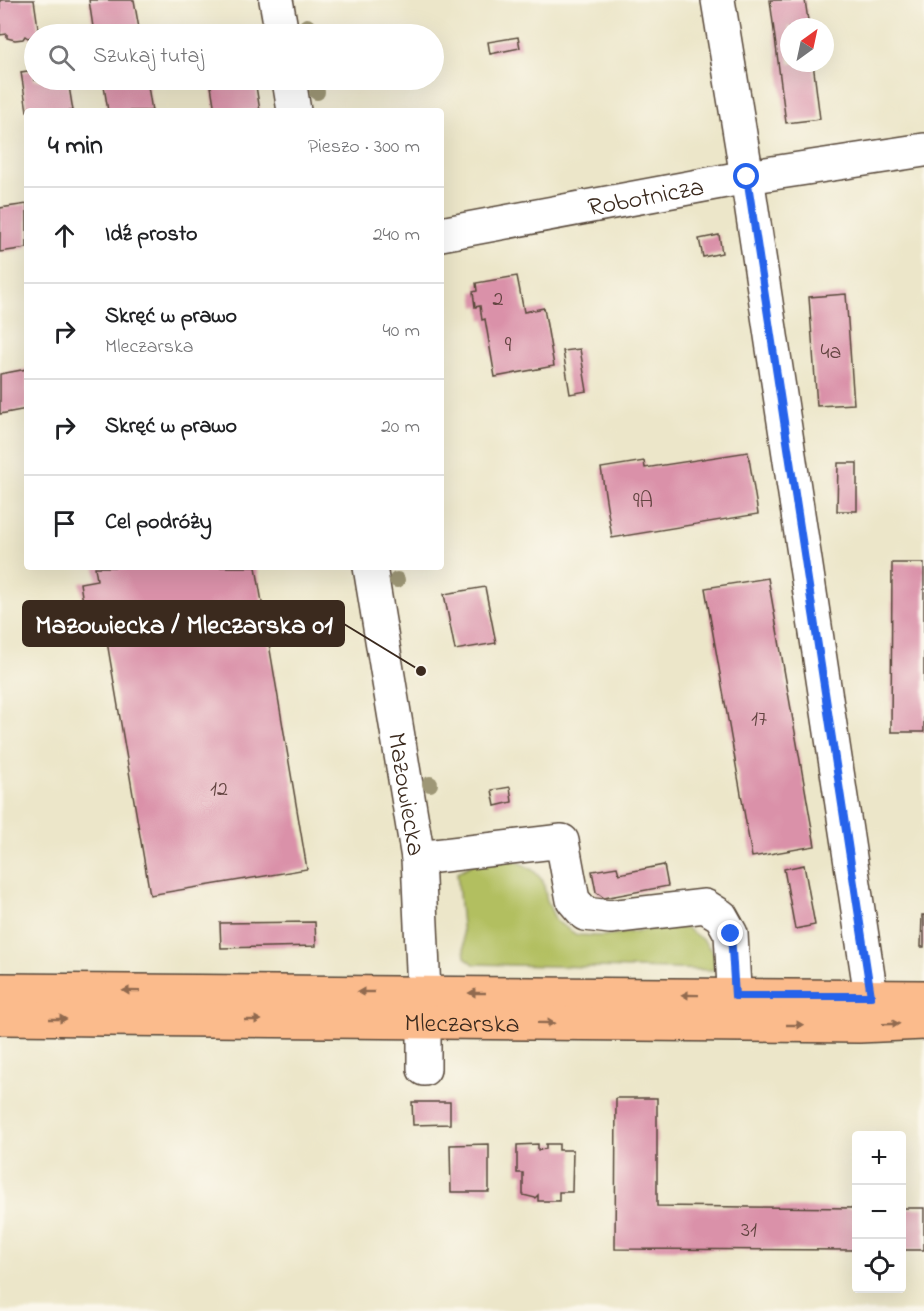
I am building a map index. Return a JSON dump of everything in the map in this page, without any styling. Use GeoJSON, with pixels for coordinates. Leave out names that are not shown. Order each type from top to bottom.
{"type":"FeatureCollection","features":[{"type":"Feature","properties":{"kind":"main road","name":"Mleczarska"},"geometry":{"type":"LineString","coordinates":[[0,990],[425,1007],[736,1010],[871,996],[924,997]]}},
{"type":"Feature","properties":{"kind":"main road","name":"Mleczarska"},"geometry":{"type":"LineString","coordinates":[[0,1018],[425,1007]]}},
{"type":"Feature","properties":{"kind":"main road","name":"Mleczarska"},"geometry":{"type":"LineString","coordinates":[[736,1010],[859,1026],[924,1023]]}},
{"type":"Feature","properties":{"kind":"street"},"geometry":{"type":"LineString","coordinates":[[276,0],[280,24]]}},
{"type":"Feature","properties":{"kind":"street"},"geometry":{"type":"LineString","coordinates":[[718,0],[871,996]]}},
{"type":"Feature","properties":{"kind":"street"},"geometry":{"type":"LineString","coordinates":[[291,90],[294,108]]}},
{"type":"Feature","properties":{"kind":"street","name":"Robotnicza"},"geometry":{"type":"LineString","coordinates":[[444,233],[747,177],[924,150]]}},
{"type":"Feature","properties":{"kind":"street","name":"Mazowiecka"},"geometry":{"type":"LineString","coordinates":[[370,570],[418,858],[425,1007],[424,1069]]}},
{"type":"Feature","properties":{"kind":"street"},"geometry":{"type":"LineString","coordinates":[[418,858],[562,841],[573,900],[585,914],[610,917],[705,906],[721,916],[731,934],[736,1010]]}},
{"type":"Feature","properties":{"kind":"green space"},"geometry":{"type":"Polygon","coordinates":[[[513,859],[533,870],[543,881],[547,901],[556,921],[577,935],[602,936],[669,927],[686,928],[704,941],[714,954],[714,970],[474,964],[465,957],[457,873],[476,862],[513,859]]]}},
{"type":"Feature","properties":{"kind":"building"},"geometry":{"type":"Polygon","coordinates":[[[0,0],[34,0],[38,24],[24,24],[23,39],[15,40],[7,38],[7,34],[0,35],[0,0]]]}},
{"type":"Feature","properties":{"kind":"building"},"geometry":{"type":"Polygon","coordinates":[[[89,0],[134,0],[138,24],[93,24],[89,0]]]}},
{"type":"Feature","properties":{"kind":"building"},"geometry":{"type":"Polygon","coordinates":[[[770,0],[805,0],[808,18],[780,18],[780,72],[814,72],[820,119],[786,123],[770,0]]]}},
{"type":"Feature","properties":{"kind":"building"},"geometry":{"type":"Polygon","coordinates":[[[518,37],[520,48],[490,54],[488,42],[518,37]]]}},
{"type":"Feature","properties":{"kind":"building"},"geometry":{"type":"Polygon","coordinates":[[[21,72],[24,72],[24,90],[70,90],[73,108],[27,108],[21,72]]]}},
{"type":"Feature","properties":{"kind":"building"},"geometry":{"type":"Polygon","coordinates":[[[105,90],[149,90],[152,108],[108,108],[105,90]]]}},
{"type":"Feature","properties":{"kind":"building"},"geometry":{"type":"Polygon","coordinates":[[[212,90],[257,90],[260,108],[215,108],[212,90]]]}},
{"type":"Feature","properties":{"kind":"building"},"geometry":{"type":"Polygon","coordinates":[[[24,204],[24,248],[0,252],[0,208],[24,204]]]}},
{"type":"Feature","properties":{"kind":"building"},"geometry":{"type":"Polygon","coordinates":[[[719,235],[722,253],[703,257],[699,239],[719,235]]]}},
{"type":"Feature","properties":{"kind":"building"},"geometry":{"type":"Polygon","coordinates":[[[517,276],[524,312],[544,308],[554,366],[495,377],[485,319],[482,320],[480,306],[475,307],[473,292],[477,291],[476,283],[517,276]]]}},
{"type":"Feature","properties":{"kind":"building"},"geometry":{"type":"Polygon","coordinates":[[[846,294],[854,404],[817,406],[809,297],[846,294]]]}},
{"type":"Feature","properties":{"kind":"building"},"geometry":{"type":"Polygon","coordinates":[[[580,349],[587,391],[570,394],[563,351],[580,349]]]}},
{"type":"Feature","properties":{"kind":"building"},"geometry":{"type":"Polygon","coordinates":[[[24,370],[24,410],[0,414],[0,374],[24,370]]]}},
{"type":"Feature","properties":{"kind":"building"},"geometry":{"type":"Polygon","coordinates":[[[748,452],[758,514],[612,538],[601,468],[644,461],[645,468],[748,452]]]}},
{"type":"Feature","properties":{"kind":"building"},"geometry":{"type":"Polygon","coordinates":[[[838,463],[857,463],[857,511],[837,511],[838,463]]]}},
{"type":"Feature","properties":{"kind":"building"},"geometry":{"type":"Polygon","coordinates":[[[892,563],[924,563],[924,732],[891,732],[892,563]]]}},
{"type":"Feature","properties":{"kind":"building"},"geometry":{"type":"Polygon","coordinates":[[[95,570],[257,570],[307,869],[150,895],[102,612],[85,615],[80,583],[97,580],[95,570]]]}},
{"type":"Feature","properties":{"kind":"building"},"geometry":{"type":"Polygon","coordinates":[[[768,578],[815,846],[752,857],[705,588],[768,578]]]}},
{"type":"Feature","properties":{"kind":"building"},"geometry":{"type":"Polygon","coordinates":[[[485,587],[496,643],[455,650],[444,594],[485,587]]]}},
{"type":"Feature","properties":{"kind":"building"},"geometry":{"type":"Polygon","coordinates":[[[510,787],[512,802],[495,806],[492,790],[510,787]]]}},
{"type":"Feature","properties":{"kind":"building"},"geometry":{"type":"Polygon","coordinates":[[[664,865],[668,886],[604,898],[596,892],[592,871],[617,867],[619,874],[664,865]]]}},
{"type":"Feature","properties":{"kind":"building"},"geometry":{"type":"Polygon","coordinates":[[[804,865],[815,925],[795,929],[784,869],[804,865]]]}},
{"type":"Feature","properties":{"kind":"building"},"geometry":{"type":"Polygon","coordinates":[[[922,915],[924,915],[924,947],[921,947],[922,915]]]}},
{"type":"Feature","properties":{"kind":"building"},"geometry":{"type":"Polygon","coordinates":[[[315,922],[316,946],[221,948],[220,923],[315,922]]]}},
{"type":"Feature","properties":{"kind":"building"},"geometry":{"type":"Polygon","coordinates":[[[616,1098],[657,1098],[657,1206],[852,1208],[852,1250],[615,1249],[616,1098]]]}},
{"type":"Feature","properties":{"kind":"building"},"geometry":{"type":"Polygon","coordinates":[[[412,1102],[450,1102],[450,1124],[413,1125],[412,1102]]]}},
{"type":"Feature","properties":{"kind":"building"},"geometry":{"type":"Polygon","coordinates":[[[489,1144],[489,1192],[451,1192],[450,1145],[489,1144]]]}},
{"type":"Feature","properties":{"kind":"building"},"geometry":{"type":"Polygon","coordinates":[[[538,1144],[538,1150],[546,1149],[546,1144],[559,1144],[559,1150],[573,1150],[572,1192],[559,1192],[559,1201],[538,1201],[538,1195],[535,1198],[523,1195],[523,1173],[517,1173],[517,1145],[538,1144]]]}},
{"type":"Feature","properties":{"kind":"building"},"geometry":{"type":"Polygon","coordinates":[[[906,1208],[924,1208],[924,1250],[906,1250],[906,1208]]]}},
{"type":"Feature","properties":{"kind":"place","name":"Mazowiecka / Mleczarska 01"},"geometry":{"type":"Point","coordinates":[421,671]}},
{"type":"Feature","properties":{"kind":"route"},"geometry":{"type":"LineString","coordinates":[[731,934],[735,996],[871,996],[747,177]]}}]}
